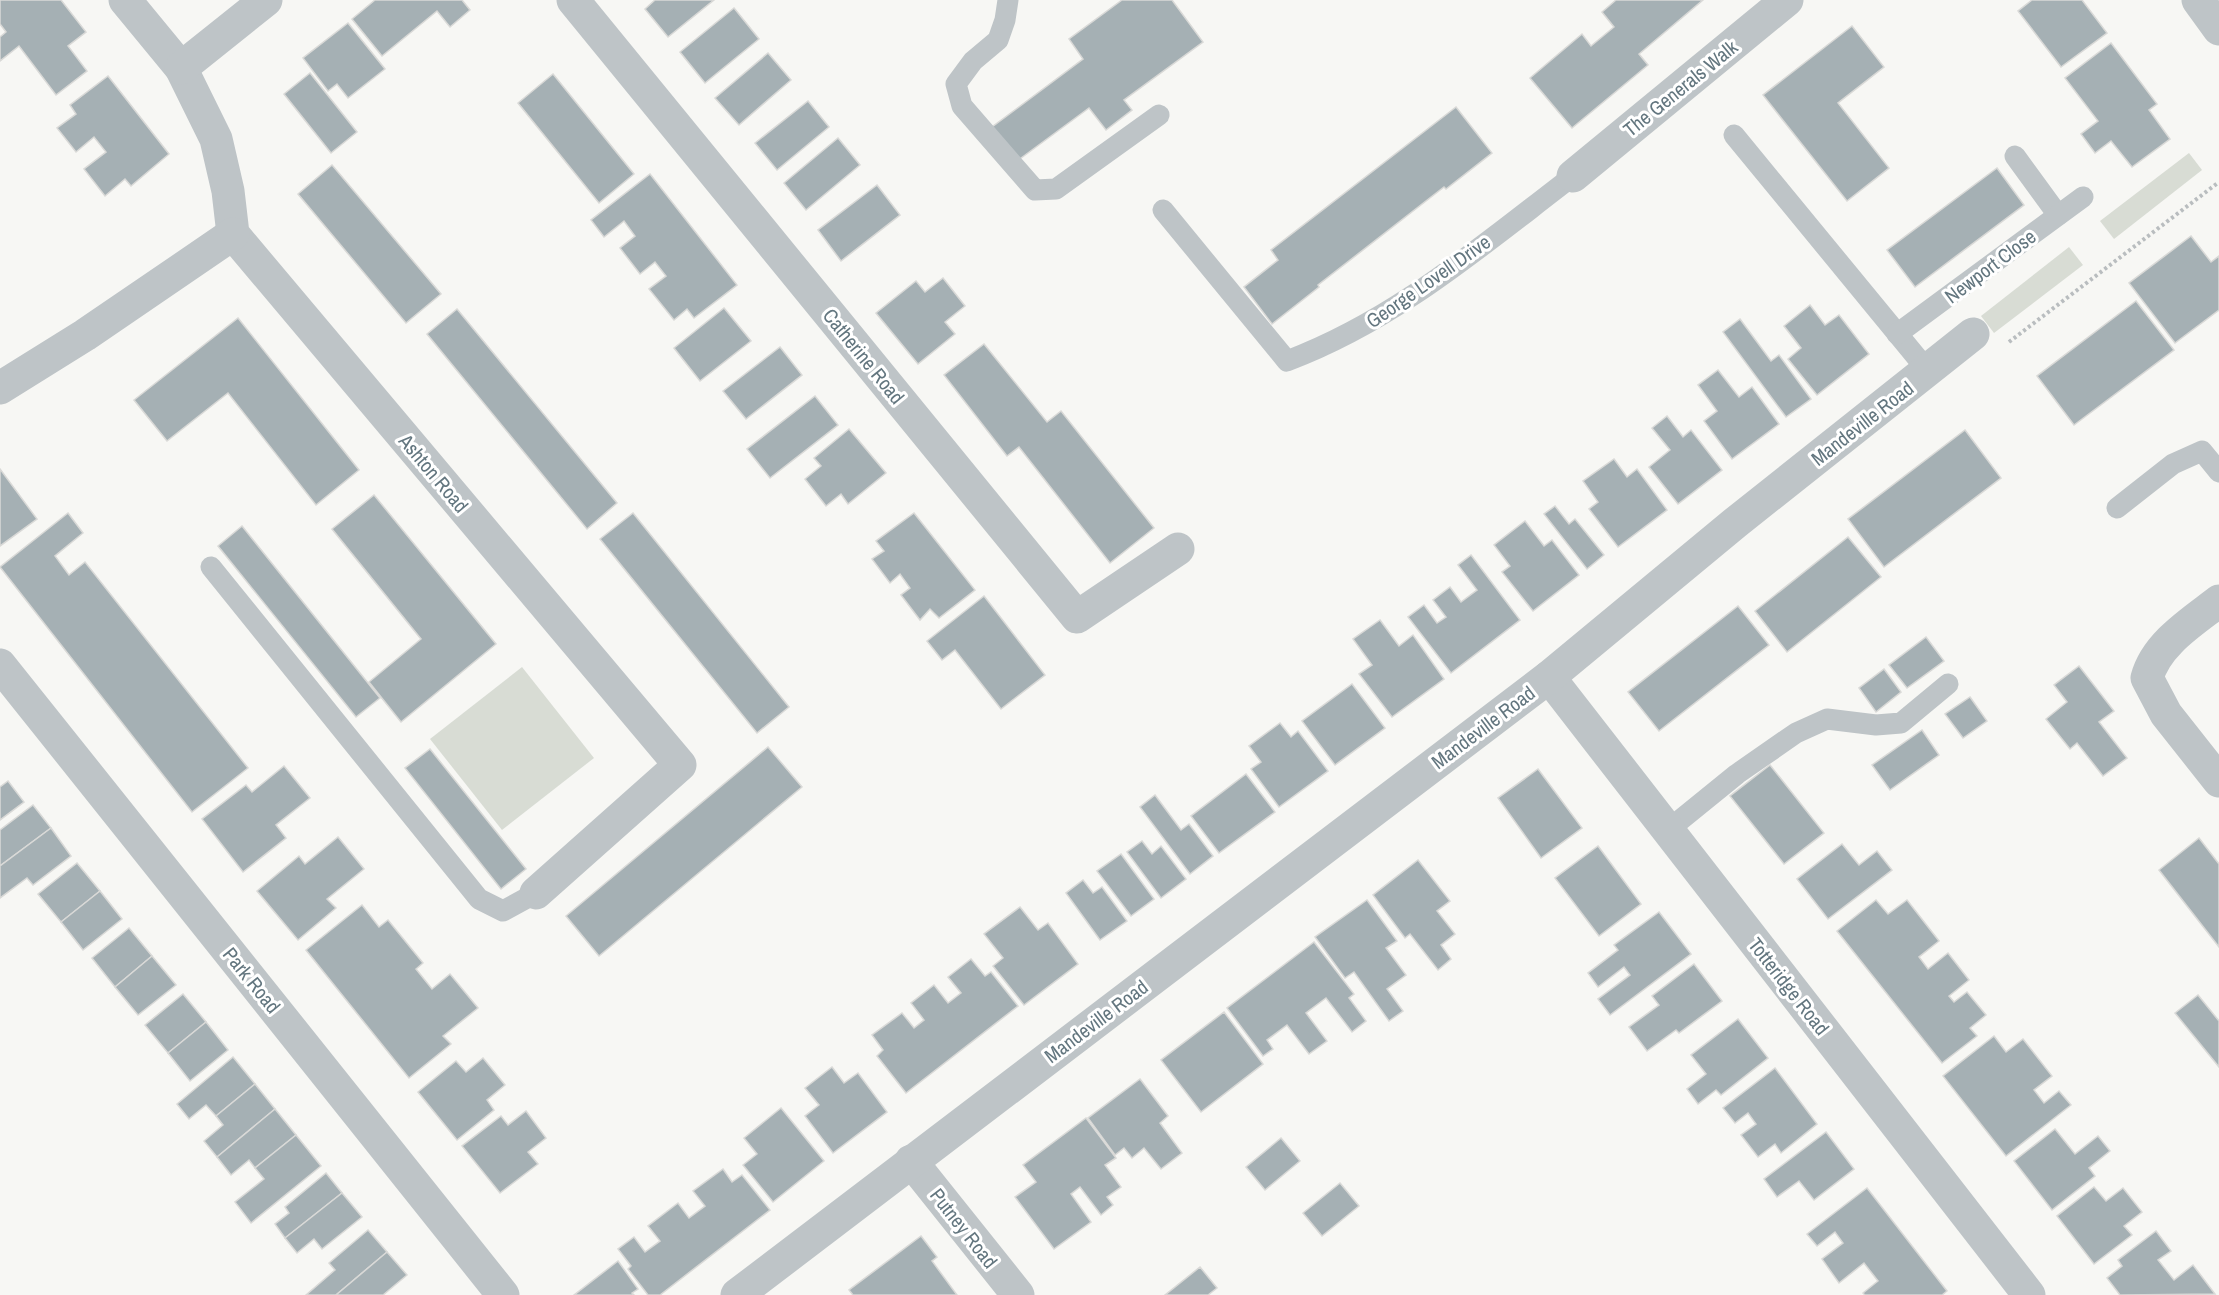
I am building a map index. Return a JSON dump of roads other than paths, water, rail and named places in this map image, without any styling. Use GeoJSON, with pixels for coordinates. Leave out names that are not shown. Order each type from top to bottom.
{"type":"FeatureCollection","features":[{"type":"Feature","properties":{"kind":"street"},"geometry":{"type":"LineString","coordinates":[[0,388],[85,335],[233,234],[228,191],[216,139],[181,68],[125,0]]}},
{"type":"Feature","properties":{"kind":"street"},"geometry":{"type":"LineString","coordinates":[[181,68],[266,0]]}},
{"type":"Feature","properties":{"kind":"street","name":"Catherine Road"},"geometry":{"type":"LineString","coordinates":[[573,0],[1077,617],[1178,549]]}},
{"type":"Feature","properties":{"kind":"street","name":"The Generals Walk"},"geometry":{"type":"LineString","coordinates":[[1573,176],[1787,0]]}},
{"type":"Feature","properties":{"kind":"street"},"geometry":{"type":"LineString","coordinates":[[2198,0],[2219,29]]}},
{"type":"Feature","properties":{"kind":"street","name":"Ashton Road"},"geometry":{"type":"LineString","coordinates":[[233,234],[680,765],[536,893]]}},
{"type":"Feature","properties":{"kind":"street","name":"Mandeville Road"},"geometry":{"type":"LineString","coordinates":[[737,1295],[1549,677],[1735,523],[1973,334]]}},
{"type":"Feature","properties":{"kind":"street"},"geometry":{"type":"LineString","coordinates":[[2219,601],[2173,638],[2151,662],[2147,678],[2166,714],[2219,781]]}},
{"type":"Feature","properties":{"kind":"street","name":"Park Road"},"geometry":{"type":"LineString","coordinates":[[0,665],[503,1295]]}},
{"type":"Feature","properties":{"kind":"street","name":"Totteridge Road"},"geometry":{"type":"LineString","coordinates":[[1549,677],[2029,1295]]}},
{"type":"Feature","properties":{"kind":"street","name":"Putney Road"},"geometry":{"type":"LineString","coordinates":[[911,1161],[1018,1295]]}},
{"type":"Feature","properties":{"kind":"lane"},"geometry":{"type":"LineString","coordinates":[[1008,0],[1005,20],[998,40],[974,61],[956,84],[962,106],[1035,190],[1056,189],[1159,116]]}},
{"type":"Feature","properties":{"kind":"lane"},"geometry":{"type":"LineString","coordinates":[[1734,135],[1928,371]]}},
{"type":"Feature","properties":{"kind":"lane"},"geometry":{"type":"LineString","coordinates":[[2015,156],[2058,215]]}},
{"type":"Feature","properties":{"kind":"lane","name":"George Lovell Drive"},"geometry":{"type":"LineString","coordinates":[[1163,210],[1287,361],[1316,350],[1363,327],[1419,293],[1573,176]]}},
{"type":"Feature","properties":{"kind":"lane","name":"Newport Close"},"geometry":{"type":"LineString","coordinates":[[1897,334],[2083,197]]}},
{"type":"Feature","properties":{"kind":"lane"},"geometry":{"type":"LineString","coordinates":[[2117,508],[2173,464],[2202,451],[2219,472]]}},
{"type":"Feature","properties":{"kind":"lane"},"geometry":{"type":"LineString","coordinates":[[211,567],[479,899],[503,911],[536,893]]}},
{"type":"Feature","properties":{"kind":"lane"},"geometry":{"type":"LineString","coordinates":[[1668,830],[1737,774],[1796,733],[1827,719],[1876,725],[1901,723],[1948,684]]}}]}
